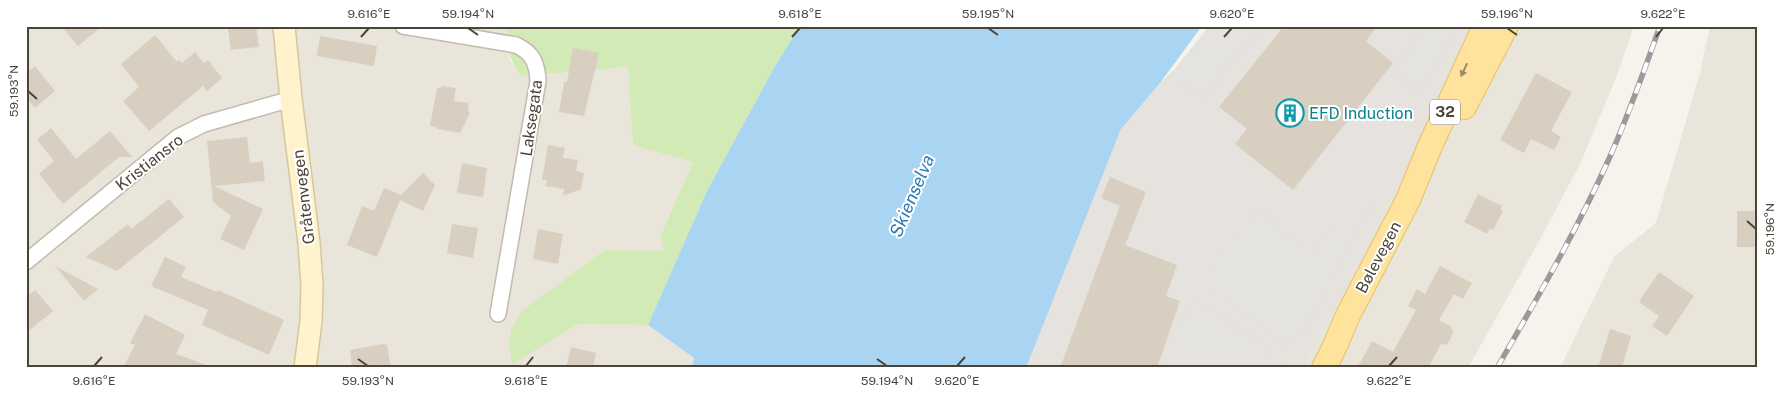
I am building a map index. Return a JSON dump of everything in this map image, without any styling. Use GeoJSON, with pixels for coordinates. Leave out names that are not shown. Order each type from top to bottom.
{"type":"FeatureCollection","features":[{"type":"Feature","properties":{"kind":"main road","name":"Bølevegen"},"geometry":{"type":"LineString","coordinates":[[1324,368],[1336,346],[1348,315],[1408,200],[1430,146],[1485,26]]}},
{"type":"Feature","properties":{"kind":"main road","name":"Bølevegen"},"geometry":{"type":"LineString","coordinates":[[1408,200],[1440,152],[1506,26]]}},
{"type":"Feature","properties":{"kind":"main road","name":"Bølevegen"},"geometry":{"type":"LineString","coordinates":[[1310,368],[1326,343],[1348,315]]}},
{"type":"Feature","properties":{"kind":"street","name":"Gråtenvegen"},"geometry":{"type":"LineString","coordinates":[[284,26],[309,243],[312,285],[311,321],[305,368]]}},
{"type":"Feature","properties":{"kind":"street","name":"Laksegata"},"geometry":{"type":"LineString","coordinates":[[403,26],[516,45],[526,50],[533,58],[537,69],[538,81],[498,314]]}},
{"type":"Feature","properties":{"kind":"street","name":"Kristiansro"},"geometry":{"type":"LineString","coordinates":[[26,262],[178,137],[204,124],[291,99]]}},
{"type":"Feature","properties":{"kind":"shaded area"},"geometry":{"type":"Polygon","coordinates":[[[26,26],[507,26],[510,60],[520,76],[609,69],[628,65],[633,144],[693,162],[660,235],[665,251],[509,347],[512,365],[578,324],[648,325],[694,358],[692,368],[26,368],[26,26]]]}},
{"type":"Feature","properties":{"kind":"shaded area"},"geometry":{"type":"Polygon","coordinates":[[[1209,26],[1475,26],[1374,237],[1304,368],[1026,368],[1121,129],[1160,83],[1175,69],[1209,26]]]}},
{"type":"Feature","properties":{"kind":"shaded area"},"geometry":{"type":"Polygon","coordinates":[[[1211,26],[1265,26],[1253,42],[1248,39],[1203,98],[1172,77],[1211,26]]]}},
{"type":"Feature","properties":{"kind":"shaded area"},"geometry":{"type":"Polygon","coordinates":[[[1408,26],[1458,26],[1420,92],[1390,71],[1420,35],[1408,26]]]}},
{"type":"Feature","properties":{"kind":"shaded area"},"geometry":{"type":"Polygon","coordinates":[[[1475,26],[1634,26],[1616,78],[1580,164],[1468,368],[1304,368],[1374,237],[1475,26]]]}},
{"type":"Feature","properties":{"kind":"shaded area"},"geometry":{"type":"Polygon","coordinates":[[[1710,26],[1758,26],[1758,368],[1560,368],[1614,257],[1656,223],[1700,73],[1710,26]]]}},
{"type":"Feature","properties":{"kind":"shaded area"},"geometry":{"type":"Polygon","coordinates":[[[1356,205],[1370,206],[1299,341],[1284,345],[1207,289],[1210,268],[1255,209],[1312,252],[1356,205]]]}},
{"type":"Feature","properties":{"kind":"shaded area"},"geometry":{"type":"Polygon","coordinates":[[[1192,302],[1210,310],[1266,347],[1276,358],[1294,368],[1159,368],[1174,332],[1185,322],[1192,302]]]}},
{"type":"Feature","properties":{"kind":"green space"},"geometry":{"type":"Polygon","coordinates":[[[507,26],[800,26],[774,68],[707,191],[648,325],[578,324],[512,365],[509,347],[511,329],[522,311],[605,250],[664,251],[660,236],[693,162],[633,145],[628,66],[520,76],[509,52],[507,26]]]}},
{"type":"Feature","properties":{"kind":"water","name":"Skienselva"},"geometry":{"type":"Polygon","coordinates":[[[800,26],[1202,26],[1160,83],[1121,129],[1026,368],[692,368],[694,358],[648,325],[707,191],[774,68],[800,26]]]}},
{"type":"Feature","properties":{"kind":"building"},"geometry":{"type":"Polygon","coordinates":[[[61,26],[102,26],[78,46],[61,26]]]}},
{"type":"Feature","properties":{"kind":"building"},"geometry":{"type":"Polygon","coordinates":[[[235,26],[256,26],[259,47],[231,50],[228,29],[235,28],[235,26]]]}},
{"type":"Feature","properties":{"kind":"building","name":"EFD Induction"},"geometry":{"type":"Polygon","coordinates":[[[1284,26],[1377,26],[1366,41],[1393,63],[1293,190],[1235,144],[1247,129],[1219,107],[1284,26]]]}},
{"type":"Feature","properties":{"kind":"building"},"geometry":{"type":"Polygon","coordinates":[[[155,35],[177,62],[179,60],[182,63],[195,52],[204,63],[208,60],[222,78],[207,91],[203,86],[149,131],[123,101],[139,87],[121,64],[155,35]]]}},
{"type":"Feature","properties":{"kind":"building"},"geometry":{"type":"Polygon","coordinates":[[[320,36],[377,46],[374,66],[317,56],[320,36]]]}},
{"type":"Feature","properties":{"kind":"building"},"geometry":{"type":"Polygon","coordinates":[[[573,48],[599,53],[584,116],[559,112],[564,82],[567,82],[573,48]]]}},
{"type":"Feature","properties":{"kind":"building"},"geometry":{"type":"Polygon","coordinates":[[[35,66],[55,91],[35,108],[26,98],[26,73],[35,66]]]}},
{"type":"Feature","properties":{"kind":"building"},"geometry":{"type":"Polygon","coordinates":[[[1536,73],[1572,92],[1551,131],[1561,137],[1554,150],[1531,139],[1524,153],[1500,140],[1536,73]]]}},
{"type":"Feature","properties":{"kind":"building"},"geometry":{"type":"Polygon","coordinates":[[[441,86],[456,88],[454,101],[469,103],[468,112],[470,113],[460,133],[430,126],[437,88],[441,88],[441,86]]]}},
{"type":"Feature","properties":{"kind":"building"},"geometry":{"type":"Polygon","coordinates":[[[51,128],[76,159],[110,131],[132,157],[119,157],[63,204],[39,174],[54,161],[37,140],[51,128]]]}},
{"type":"Feature","properties":{"kind":"building"},"geometry":{"type":"Polygon","coordinates":[[[247,137],[250,163],[263,161],[265,181],[214,186],[263,209],[244,250],[220,239],[231,216],[213,202],[207,141],[247,137]]]}},
{"type":"Feature","properties":{"kind":"building"},"geometry":{"type":"Polygon","coordinates":[[[548,145],[565,148],[563,158],[578,160],[576,171],[584,173],[581,189],[563,196],[564,189],[545,186],[547,180],[542,180],[548,145]]]}},
{"type":"Feature","properties":{"kind":"building"},"geometry":{"type":"Polygon","coordinates":[[[462,163],[487,168],[483,197],[457,193],[462,163]]]}},
{"type":"Feature","properties":{"kind":"building"},"geometry":{"type":"Polygon","coordinates":[[[423,173],[435,185],[423,211],[400,200],[377,257],[347,245],[362,206],[374,211],[384,188],[401,195],[423,173]]]}},
{"type":"Feature","properties":{"kind":"building"},"geometry":{"type":"Polygon","coordinates":[[[1110,177],[1146,192],[1125,245],[1177,265],[1166,296],[1180,301],[1157,368],[1060,368],[1120,206],[1101,198],[1110,177]]]}},
{"type":"Feature","properties":{"kind":"building"},"geometry":{"type":"Polygon","coordinates":[[[1478,194],[1502,206],[1500,210],[1503,211],[1493,230],[1490,228],[1487,234],[1464,222],[1478,194]]]}},
{"type":"Feature","properties":{"kind":"building"},"geometry":{"type":"Polygon","coordinates":[[[169,199],[184,217],[117,271],[86,257],[128,224],[131,229],[169,199]]]}},
{"type":"Feature","properties":{"kind":"building"},"geometry":{"type":"Polygon","coordinates":[[[1737,211],[1758,211],[1758,247],[1737,247],[1737,211]]]}},
{"type":"Feature","properties":{"kind":"building"},"geometry":{"type":"Polygon","coordinates":[[[452,224],[478,228],[473,258],[447,253],[452,224]]]}},
{"type":"Feature","properties":{"kind":"building"},"geometry":{"type":"Polygon","coordinates":[[[538,229],[563,234],[558,264],[533,259],[538,229]]]}},
{"type":"Feature","properties":{"kind":"building"},"geometry":{"type":"Polygon","coordinates":[[[165,257],[186,267],[181,277],[217,292],[218,290],[284,320],[269,355],[202,325],[208,310],[151,286],[165,257]]]}},
{"type":"Feature","properties":{"kind":"building"},"geometry":{"type":"Polygon","coordinates":[[[55,266],[98,289],[84,301],[55,266]]]}},
{"type":"Feature","properties":{"kind":"building"},"geometry":{"type":"Polygon","coordinates":[[[1440,266],[1472,283],[1463,299],[1454,294],[1439,320],[1452,327],[1451,329],[1454,331],[1447,345],[1441,344],[1428,368],[1357,368],[1372,341],[1393,352],[1416,310],[1408,306],[1417,289],[1425,294],[1440,266]]]}},
{"type":"Feature","properties":{"kind":"building"},"geometry":{"type":"Polygon","coordinates":[[[1659,272],[1694,296],[1667,336],[1652,326],[1659,316],[1639,302],[1659,272]]]}},
{"type":"Feature","properties":{"kind":"building"},"geometry":{"type":"Polygon","coordinates":[[[35,290],[53,311],[26,333],[26,297],[35,290]]]}},
{"type":"Feature","properties":{"kind":"building"},"geometry":{"type":"Polygon","coordinates":[[[145,314],[185,335],[176,354],[209,366],[209,368],[123,368],[135,345],[130,343],[145,314]]]}},
{"type":"Feature","properties":{"kind":"building"},"geometry":{"type":"Polygon","coordinates":[[[1610,329],[1631,336],[1622,368],[1598,368],[1610,329]]]}},
{"type":"Feature","properties":{"kind":"building"},"geometry":{"type":"Polygon","coordinates":[[[383,344],[387,345],[391,368],[352,368],[350,350],[383,344]]]}},
{"type":"Feature","properties":{"kind":"building"},"geometry":{"type":"Polygon","coordinates":[[[571,347],[596,353],[593,368],[566,368],[571,347]]]}},
{"type":"Feature","properties":{"kind":"railway"},"geometry":{"type":"LineString","coordinates":[[1497,368],[1555,266],[1596,187],[1636,94],[1660,26]]}},
{"type":"Feature","properties":{"kind":"place","name":"EFD Induction"},"geometry":{"type":"Point","coordinates":[1290,113]}}]}
